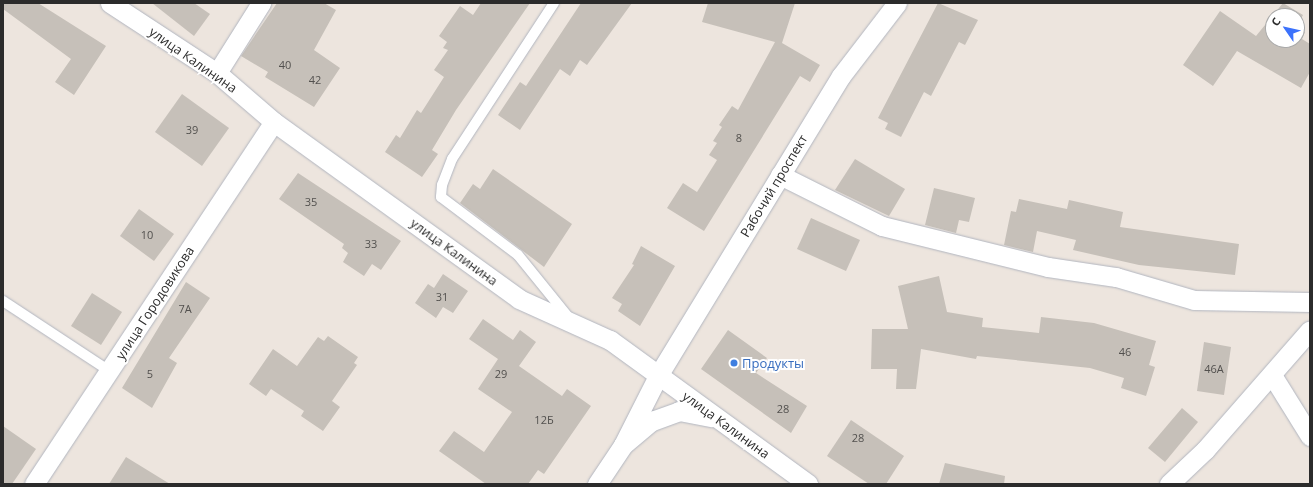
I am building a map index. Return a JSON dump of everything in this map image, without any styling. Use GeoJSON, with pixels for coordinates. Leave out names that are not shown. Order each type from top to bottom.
{"type":"FeatureCollection","features":[{"type":"Feature","properties":{"kind":"street","name":"улица Калинина"},"geometry":{"type":"LineString","coordinates":[[110,3],[217,73],[274,122],[519,299],[570,319],[659,374],[715,418],[808,484]]}},
{"type":"Feature","properties":{"kind":"street"},"geometry":{"type":"LineString","coordinates":[[217,73],[261,3]]}},
{"type":"Feature","properties":{"kind":"street","name":"Рабочий проспект"},"geometry":{"type":"LineString","coordinates":[[623,445],[659,374],[840,76],[897,3]]}},
{"type":"Feature","properties":{"kind":"street","name":"улица Городовикова"},"geometry":{"type":"LineString","coordinates":[[34,484],[111,372],[274,122]]}},
{"type":"Feature","properties":{"kind":"street"},"geometry":{"type":"LineString","coordinates":[[780,175],[882,226],[1048,267],[1116,277],[1194,300],[1310,302]]}},
{"type":"Feature","properties":{"kind":"street"},"geometry":{"type":"LineString","coordinates":[[1169,484],[1205,450],[1310,330]]}},
{"type":"Feature","properties":{"kind":"street"},"geometry":{"type":"LineString","coordinates":[[1272,375],[1310,436]]}},
{"type":"Feature","properties":{"kind":"street"},"geometry":{"type":"LineString","coordinates":[[597,484],[623,445],[652,421],[679,411],[715,418]]}},
{"type":"Feature","properties":{"kind":"lane"},"geometry":{"type":"LineString","coordinates":[[554,3],[452,159],[442,185],[441,197],[518,255],[570,319]]}},
{"type":"Feature","properties":{"kind":"lane"},"geometry":{"type":"LineString","coordinates":[[3,301],[111,372]]}},
{"type":"Feature","properties":{"kind":"building"},"geometry":{"type":"Polygon","coordinates":[[[3,3],[38,3],[106,46],[74,95],[55,82],[71,59],[3,9],[3,3]]]}},
{"type":"Feature","properties":{"kind":"building"},"geometry":{"type":"Polygon","coordinates":[[[152,3],[194,3],[210,14],[194,36],[152,3]]]}},
{"type":"Feature","properties":{"kind":"building"},"geometry":{"type":"Polygon","coordinates":[[[277,3],[324,3],[336,10],[314,50],[340,68],[314,107],[265,77],[268,72],[241,56],[277,3]]]}},
{"type":"Feature","properties":{"kind":"building"},"geometry":{"type":"Polygon","coordinates":[[[481,3],[530,3],[456,110],[432,150],[438,154],[422,177],[385,152],[396,135],[400,138],[417,110],[421,113],[444,77],[434,70],[448,50],[443,48],[447,42],[439,36],[460,6],[473,15],[481,3]]]}},
{"type":"Feature","properties":{"kind":"building"},"geometry":{"type":"Polygon","coordinates":[[[581,3],[632,3],[587,65],[580,60],[570,76],[560,69],[520,130],[498,115],[520,82],[526,86],[581,3]]]}},
{"type":"Feature","properties":{"kind":"building"},"geometry":{"type":"Polygon","coordinates":[[[708,3],[795,3],[782,43],[820,65],[810,82],[800,76],[704,231],[667,208],[683,183],[697,192],[717,160],[709,155],[717,143],[713,141],[722,127],[719,125],[732,106],[738,110],[775,42],[702,22],[708,3]]]}},
{"type":"Feature","properties":{"kind":"building"},"geometry":{"type":"Polygon","coordinates":[[[938,3],[978,20],[965,45],[959,42],[931,96],[924,92],[901,137],[885,129],[888,123],[878,118],[938,3]]]}},
{"type":"Feature","properties":{"kind":"building"},"geometry":{"type":"Polygon","coordinates":[[[1283,3],[1291,8],[1279,8],[1283,3]]]}},
{"type":"Feature","properties":{"kind":"building"},"geometry":{"type":"Polygon","coordinates":[[[1220,11],[1256,36],[1265,25],[1265,48],[1305,48],[1305,41],[1310,44],[1310,72],[1301,88],[1237,51],[1213,86],[1183,65],[1220,11]]]}},
{"type":"Feature","properties":{"kind":"building"},"geometry":{"type":"Polygon","coordinates":[[[182,94],[229,128],[202,166],[155,132],[182,94]]]}},
{"type":"Feature","properties":{"kind":"building"},"geometry":{"type":"Polygon","coordinates":[[[855,159],[905,189],[889,216],[835,190],[855,159]]]}},
{"type":"Feature","properties":{"kind":"building"},"geometry":{"type":"Polygon","coordinates":[[[493,169],[572,224],[544,267],[460,203],[473,184],[480,189],[493,169]]]}},
{"type":"Feature","properties":{"kind":"building"},"geometry":{"type":"Polygon","coordinates":[[[298,173],[401,241],[381,270],[372,264],[364,276],[343,262],[348,253],[342,248],[344,244],[279,199],[298,173]]]}},
{"type":"Feature","properties":{"kind":"building"},"geometry":{"type":"Polygon","coordinates":[[[934,188],[975,198],[969,222],[959,220],[956,233],[925,225],[934,188]]]}},
{"type":"Feature","properties":{"kind":"building"},"geometry":{"type":"Polygon","coordinates":[[[1019,199],[1067,209],[1069,200],[1123,212],[1120,227],[1239,244],[1235,275],[1139,265],[1073,250],[1076,240],[1037,231],[1033,252],[1004,245],[1011,211],[1016,212],[1019,199]]]}},
{"type":"Feature","properties":{"kind":"building"},"geometry":{"type":"Polygon","coordinates":[[[139,209],[174,234],[154,261],[120,236],[139,209]]]}},
{"type":"Feature","properties":{"kind":"building"},"geometry":{"type":"Polygon","coordinates":[[[811,218],[860,240],[846,271],[797,249],[811,218]]]}},
{"type":"Feature","properties":{"kind":"building"},"geometry":{"type":"Polygon","coordinates":[[[641,246],[675,266],[640,326],[618,311],[622,304],[612,298],[634,265],[632,264],[641,246]]]}},
{"type":"Feature","properties":{"kind":"building"},"geometry":{"type":"Polygon","coordinates":[[[443,274],[468,291],[453,313],[443,307],[436,318],[415,303],[428,284],[434,288],[443,274]]]}},
{"type":"Feature","properties":{"kind":"building"},"geometry":{"type":"Polygon","coordinates":[[[939,276],[947,312],[983,318],[982,327],[1039,333],[1041,317],[1094,323],[1156,341],[1149,365],[1155,367],[1146,396],[1121,388],[1124,378],[1090,368],[977,356],[976,359],[921,349],[916,389],[896,389],[897,369],[871,369],[872,329],[908,329],[898,286],[939,276]]]}},
{"type":"Feature","properties":{"kind":"building"},"geometry":{"type":"Polygon","coordinates":[[[186,282],[210,298],[169,358],[177,363],[152,408],[122,388],[186,282]]]}},
{"type":"Feature","properties":{"kind":"building"},"geometry":{"type":"Polygon","coordinates":[[[92,293],[122,312],[101,345],[71,326],[92,293]]]}},
{"type":"Feature","properties":{"kind":"building"},"geometry":{"type":"Polygon","coordinates":[[[483,319],[513,340],[520,330],[536,342],[519,366],[562,396],[567,389],[591,406],[544,474],[538,470],[528,484],[486,484],[439,451],[454,431],[484,452],[512,412],[478,389],[498,359],[469,339],[483,319]]]}},
{"type":"Feature","properties":{"kind":"building"},"geometry":{"type":"Polygon","coordinates":[[[728,330],[767,358],[756,373],[807,406],[791,433],[701,369],[728,330]]]}},
{"type":"Feature","properties":{"kind":"building"},"geometry":{"type":"Polygon","coordinates":[[[328,336],[358,357],[354,363],[357,365],[332,401],[340,407],[323,431],[301,416],[304,411],[271,389],[266,396],[249,384],[273,349],[297,366],[318,337],[324,341],[328,336]]]}},
{"type":"Feature","properties":{"kind":"building"},"geometry":{"type":"Polygon","coordinates":[[[1204,342],[1231,347],[1224,395],[1197,391],[1204,342]]]}},
{"type":"Feature","properties":{"kind":"building"},"geometry":{"type":"Polygon","coordinates":[[[1182,408],[1198,422],[1165,462],[1148,448],[1182,408]]]}},
{"type":"Feature","properties":{"kind":"building"},"geometry":{"type":"Polygon","coordinates":[[[851,420],[904,456],[886,484],[869,484],[827,456],[851,420]]]}},
{"type":"Feature","properties":{"kind":"building"},"geometry":{"type":"Polygon","coordinates":[[[3,426],[36,449],[12,484],[3,484],[3,426]]]}},
{"type":"Feature","properties":{"kind":"building"},"geometry":{"type":"Polygon","coordinates":[[[126,457],[170,484],[109,484],[126,457]]]}},
{"type":"Feature","properties":{"kind":"building"},"geometry":{"type":"Polygon","coordinates":[[[945,463],[1005,476],[1004,484],[939,484],[945,463]]]}},
{"type":"Feature","properties":{"kind":"place","name":"Продукты"},"geometry":{"type":"Point","coordinates":[734,363]}}]}
